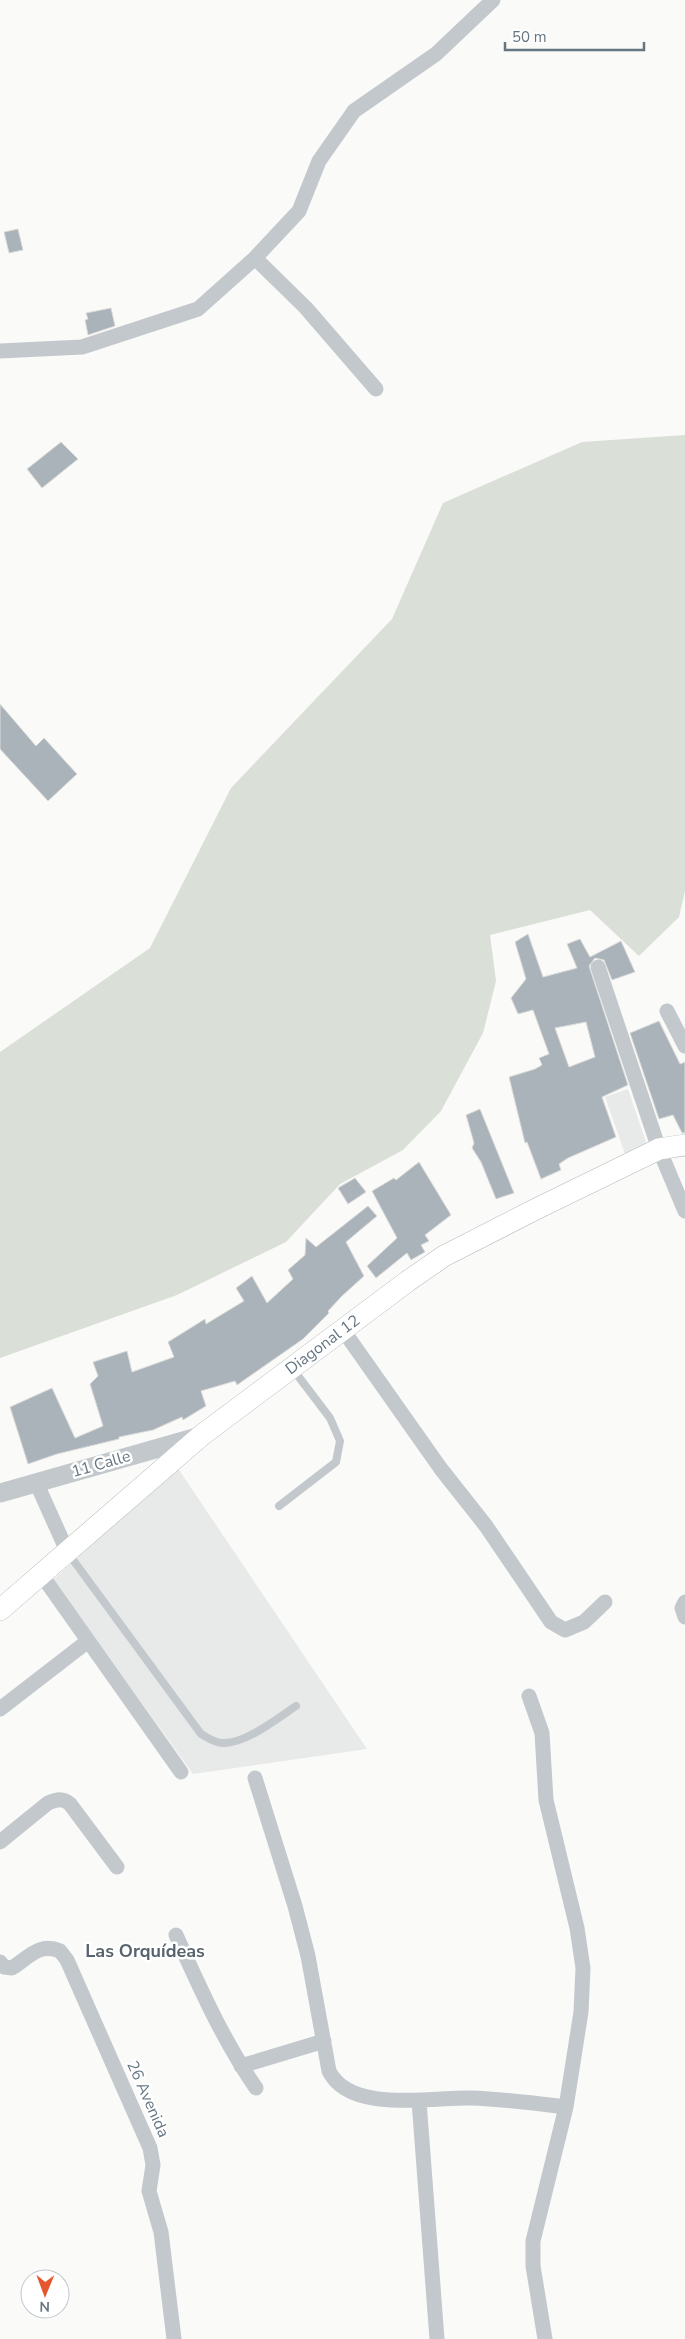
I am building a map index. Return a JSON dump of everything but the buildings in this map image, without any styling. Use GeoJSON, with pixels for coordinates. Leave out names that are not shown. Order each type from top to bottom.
{"type":"FeatureCollection","features":[{"type":"Feature","properties":{"kind":"main road","name":"Diagonal 12"},"geometry":{"type":"LineString","coordinates":[[0,1610],[202,1436],[444,1256],[659,1149],[685,1145]]}},
{"type":"Feature","properties":{"kind":"street"},"geometry":{"type":"LineString","coordinates":[[0,351],[82,347],[198,309],[255,258],[299,211],[319,160],[354,111],[436,54],[493,0]]}},
{"type":"Feature","properties":{"kind":"street"},"geometry":{"type":"LineString","coordinates":[[255,258],[306,308],[376,389]]}},
{"type":"Feature","properties":{"kind":"street"},"geometry":{"type":"LineString","coordinates":[[598,967],[659,1149],[685,1211]]}},
{"type":"Feature","properties":{"kind":"street"},"geometry":{"type":"LineString","coordinates":[[667,1011],[685,1046]]}},
{"type":"Feature","properties":{"kind":"street"},"geometry":{"type":"LineString","coordinates":[[343,1330],[441,1469],[486,1526],[552,1622],[565,1630],[584,1622],[605,1602]]}},
{"type":"Feature","properties":{"kind":"street","name":"11 Calle"},"geometry":{"type":"LineString","coordinates":[[0,1493],[202,1436]]}},
{"type":"Feature","properties":{"kind":"street"},"geometry":{"type":"LineString","coordinates":[[36,1482],[67,1551]]}},
{"type":"Feature","properties":{"kind":"street"},"geometry":{"type":"LineString","coordinates":[[41,1574],[181,1772]]}},
{"type":"Feature","properties":{"kind":"street"},"geometry":{"type":"LineString","coordinates":[[685,1602],[682,1608],[685,1616]]}},
{"type":"Feature","properties":{"kind":"street"},"geometry":{"type":"LineString","coordinates":[[0,1709],[88,1641]]}},
{"type":"Feature","properties":{"kind":"street"},"geometry":{"type":"LineString","coordinates":[[530,1696],[542,1733],[546,1800],[577,1928],[583,1968],[581,2012],[566,2106],[533,2241],[533,2266],[545,2339]]}},
{"type":"Feature","properties":{"kind":"street"},"geometry":{"type":"LineString","coordinates":[[255,1778],[295,1906],[308,1956],[329,2071],[339,2085],[367,2095],[419,2102],[468,2098],[566,2106]]}},
{"type":"Feature","properties":{"kind":"street"},"geometry":{"type":"LineString","coordinates":[[0,1842],[48,1803],[56,1799],[64,1800],[70,1804],[117,1867]]}},
{"type":"Feature","properties":{"kind":"street"},"geometry":{"type":"LineString","coordinates":[[176,1936],[212,2014],[241,2066],[256,2088]]}},
{"type":"Feature","properties":{"kind":"street","name":"26 Avenida"},"geometry":{"type":"LineString","coordinates":[[0,1962],[4,1967],[12,1968],[34,1951],[47,1948],[60,1951],[66,1960],[150,2148],[153,2165],[149,2191],[161,2232],[174,2339]]}},
{"type":"Feature","properties":{"kind":"street"},"geometry":{"type":"LineString","coordinates":[[241,2066],[324,2041]]}},
{"type":"Feature","properties":{"kind":"street"},"geometry":{"type":"LineString","coordinates":[[419,2102],[437,2339]]}},
{"type":"Feature","properties":{"kind":"lane"},"geometry":{"type":"LineString","coordinates":[[279,1506],[336,1462],[340,1441],[330,1418],[292,1368]]}},
{"type":"Feature","properties":{"kind":"lane"},"geometry":{"type":"LineString","coordinates":[[67,1551],[202,1734],[212,1741],[223,1743],[244,1738],[296,1706]]}},
{"type":"Feature","properties":{"kind":"shaded area"},"geometry":{"type":"Polygon","coordinates":[[[685,435],[685,891],[679,917],[639,956],[590,910],[490,935],[496,981],[483,1033],[441,1111],[403,1150],[340,1184],[286,1242],[177,1295],[0,1358],[0,1052],[150,948],[231,788],[392,619],[443,503],[582,442],[685,435]]]}},
{"type":"Feature","properties":{"kind":"shaded area"},"geometry":{"type":"Polygon","coordinates":[[[628,1089],[647,1145],[625,1154],[605,1097],[628,1089]]]}},
{"type":"Feature","properties":{"kind":"shaded area"},"geometry":{"type":"Polygon","coordinates":[[[177,1467],[367,1749],[193,1774],[53,1580],[177,1467]]]}},
{"type":"Feature","properties":{"kind":"district","name":"Las Orquídeas"},"geometry":{"type":"Point","coordinates":[145,1951]}}]}
